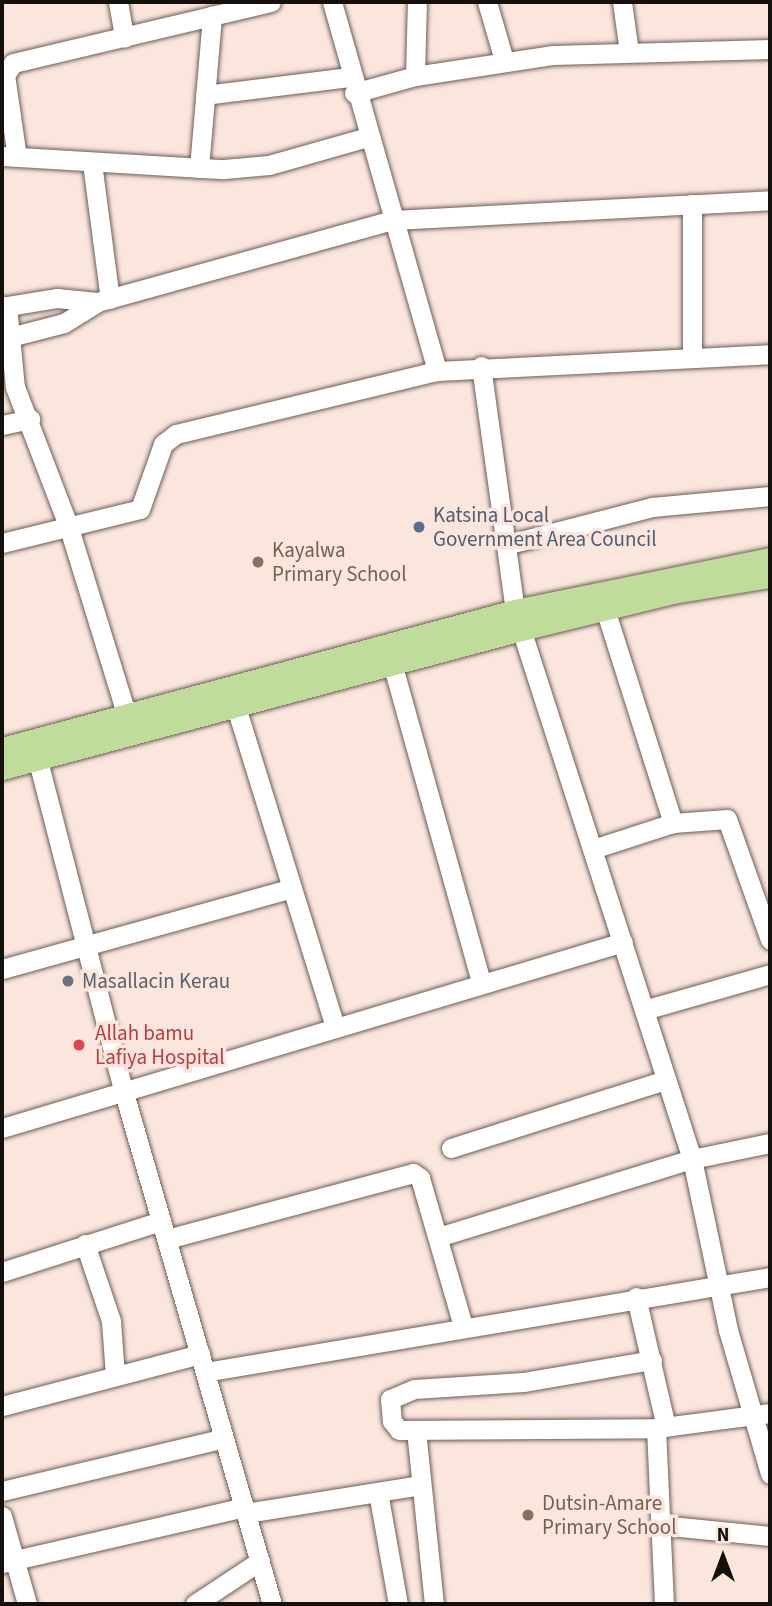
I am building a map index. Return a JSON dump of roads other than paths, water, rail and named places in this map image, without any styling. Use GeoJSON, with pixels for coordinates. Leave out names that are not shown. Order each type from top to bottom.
{"type":"FeatureCollection","features":[{"type":"Feature","properties":{"kind":"main road"},"geometry":{"type":"LineString","coordinates":[[2,749],[770,559]]}},
{"type":"Feature","properties":{"kind":"main road"},"geometry":{"type":"LineString","coordinates":[[2,768],[392,663],[518,620],[605,609],[770,576]]}},
{"type":"Feature","properties":{"kind":"street"},"geometry":{"type":"LineString","coordinates":[[118,2],[124,37]]}},
{"type":"Feature","properties":{"kind":"street"},"geometry":{"type":"LineString","coordinates":[[271,2],[7,68],[9,156],[199,168],[269,165],[367,137]]}},
{"type":"Feature","properties":{"kind":"street"},"geometry":{"type":"LineString","coordinates":[[332,2],[352,85],[437,372]]}},
{"type":"Feature","properties":{"kind":"street"},"geometry":{"type":"LineString","coordinates":[[415,76],[417,2]]}},
{"type":"Feature","properties":{"kind":"street"},"geometry":{"type":"LineString","coordinates":[[487,2],[504,60]]}},
{"type":"Feature","properties":{"kind":"street"},"geometry":{"type":"LineString","coordinates":[[622,2],[629,52]]}},
{"type":"Feature","properties":{"kind":"street"},"geometry":{"type":"LineString","coordinates":[[199,168],[212,16]]}},
{"type":"Feature","properties":{"kind":"street"},"geometry":{"type":"LineString","coordinates":[[205,95],[352,85],[504,60],[629,52],[770,49]]}},
{"type":"Feature","properties":{"kind":"street"},"geometry":{"type":"LineString","coordinates":[[92,163],[104,300]]}},
{"type":"Feature","properties":{"kind":"street"},"geometry":{"type":"LineString","coordinates":[[10,337],[64,323],[104,300],[393,220],[770,200]]}},
{"type":"Feature","properties":{"kind":"street"},"geometry":{"type":"LineString","coordinates":[[692,204],[692,357]]}},
{"type":"Feature","properties":{"kind":"street"},"geometry":{"type":"LineString","coordinates":[[104,300],[57,298],[4,306],[15,387],[30,419],[69,528],[127,716]]}},
{"type":"Feature","properties":{"kind":"street"},"geometry":{"type":"LineString","coordinates":[[2,543],[140,509],[163,444],[176,434],[437,372],[481,366],[770,354]]}},
{"type":"Feature","properties":{"kind":"street"},"geometry":{"type":"LineString","coordinates":[[481,366],[518,620],[692,1159],[720,1284],[763,1414],[770,1474]]}},
{"type":"Feature","properties":{"kind":"street"},"geometry":{"type":"LineString","coordinates":[[2,425],[30,419]]}},
{"type":"Feature","properties":{"kind":"street"},"geometry":{"type":"LineString","coordinates":[[509,544],[652,507],[770,496]]}},
{"type":"Feature","properties":{"kind":"street"},"geometry":{"type":"LineString","coordinates":[[605,609],[673,823]]}},
{"type":"Feature","properties":{"kind":"street"},"geometry":{"type":"LineString","coordinates":[[392,663],[481,981]]}},
{"type":"Feature","properties":{"kind":"street"},"geometry":{"type":"LineString","coordinates":[[236,707],[335,1027]]}},
{"type":"Feature","properties":{"kind":"street"},"geometry":{"type":"LineString","coordinates":[[37,757],[124,1093],[272,1604]]}},
{"type":"Feature","properties":{"kind":"street"},"geometry":{"type":"LineString","coordinates":[[593,849],[673,823],[718,817],[734,824],[770,940]]}},
{"type":"Feature","properties":{"kind":"street"},"geometry":{"type":"LineString","coordinates":[[2,969],[292,888]]}},
{"type":"Feature","properties":{"kind":"street"},"geometry":{"type":"LineString","coordinates":[[2,1128],[124,1093],[481,981],[623,942]]}},
{"type":"Feature","properties":{"kind":"street"},"geometry":{"type":"LineString","coordinates":[[644,1010],[770,974]]}},
{"type":"Feature","properties":{"kind":"street"},"geometry":{"type":"LineString","coordinates":[[451,1148],[666,1080]]}},
{"type":"Feature","properties":{"kind":"street"},"geometry":{"type":"LineString","coordinates":[[438,1237],[692,1159],[770,1143]]}},
{"type":"Feature","properties":{"kind":"street"},"geometry":{"type":"LineString","coordinates":[[2,1272],[85,1244],[164,1230],[413,1173],[438,1237],[463,1326]]}},
{"type":"Feature","properties":{"kind":"street"},"geometry":{"type":"LineString","coordinates":[[85,1244],[111,1321],[115,1376]]}},
{"type":"Feature","properties":{"kind":"street"},"geometry":{"type":"LineString","coordinates":[[2,1406],[115,1376],[463,1326],[770,1277]]}},
{"type":"Feature","properties":{"kind":"street"},"geometry":{"type":"LineString","coordinates":[[636,1297],[652,1360],[661,1427],[660,1525],[664,1604]]}},
{"type":"Feature","properties":{"kind":"street"},"geometry":{"type":"LineString","coordinates":[[652,1360],[394,1395],[394,1427],[416,1430],[661,1427],[763,1414]]}},
{"type":"Feature","properties":{"kind":"street"},"geometry":{"type":"LineString","coordinates":[[416,1430],[434,1604]]}},
{"type":"Feature","properties":{"kind":"street"},"geometry":{"type":"LineString","coordinates":[[2,1491],[224,1437]]}},
{"type":"Feature","properties":{"kind":"street"},"geometry":{"type":"LineString","coordinates":[[8,1561],[245,1510],[421,1485]]}},
{"type":"Feature","properties":{"kind":"street"},"geometry":{"type":"LineString","coordinates":[[378,1492],[398,1604]]}},
{"type":"Feature","properties":{"kind":"street"},"geometry":{"type":"LineString","coordinates":[[2,1516],[8,1561],[27,1604]]}},
{"type":"Feature","properties":{"kind":"street"},"geometry":{"type":"LineString","coordinates":[[660,1525],[770,1536]]}},
{"type":"Feature","properties":{"kind":"street"},"geometry":{"type":"LineString","coordinates":[[195,1604],[260,1561]]}},
{"type":"Feature","properties":{"kind":"place","name":"Katsina Local Government Area Council"},"geometry":{"type":"Point","coordinates":[419,527]}},
{"type":"Feature","properties":{"kind":"place","name":"Kayalwa Primary School"},"geometry":{"type":"Point","coordinates":[258,562]}},
{"type":"Feature","properties":{"kind":"place","name":"Masallacin Kerau"},"geometry":{"type":"Point","coordinates":[68,981]}},
{"type":"Feature","properties":{"kind":"place","name":"Allah bamu Lafiya Hospital"},"geometry":{"type":"Point","coordinates":[79,1045]}},
{"type":"Feature","properties":{"kind":"place","name":"Dutsin-Amare Primary School"},"geometry":{"type":"Point","coordinates":[528,1515]}}]}
